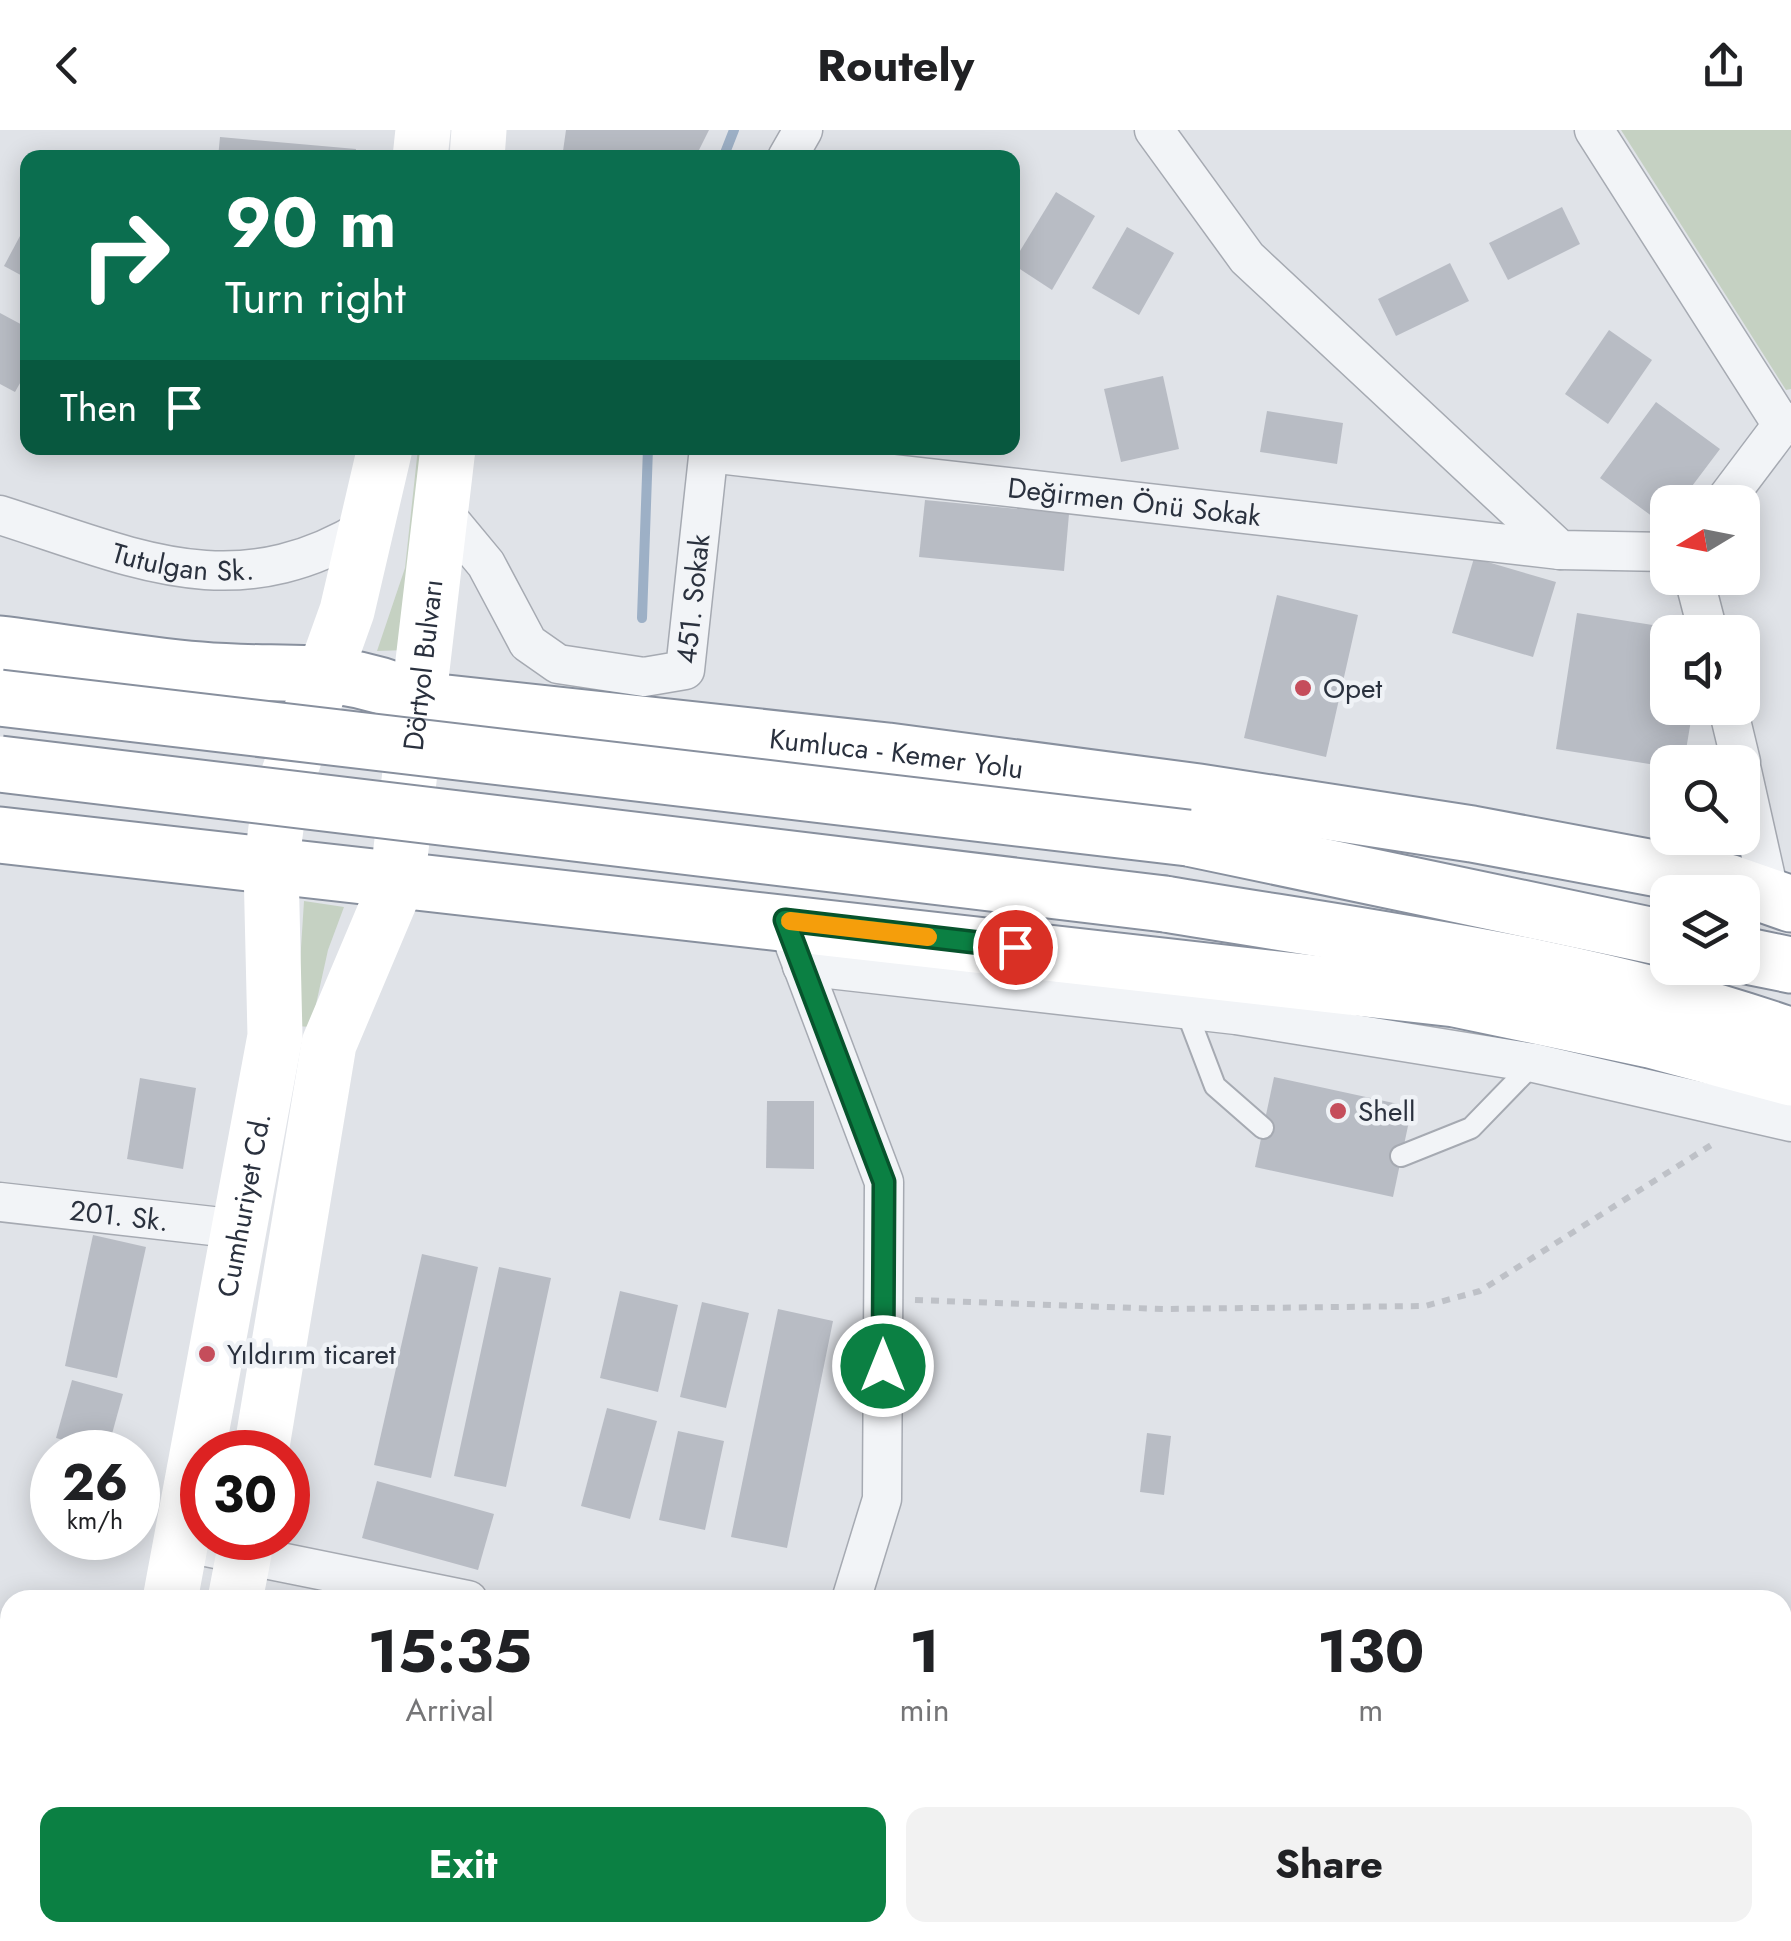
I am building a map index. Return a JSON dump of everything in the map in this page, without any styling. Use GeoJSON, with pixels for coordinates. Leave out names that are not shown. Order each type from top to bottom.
{"type":"FeatureCollection","features":[{"type":"Feature","properties":{"kind":"main road"},"geometry":{"type":"LineString","coordinates":[[271,866],[280,798],[347,611],[384,455]]}},
{"type":"Feature","properties":{"kind":"main road","name":"Dörtyol Bulvarı"},"geometry":{"type":"LineString","coordinates":[[397,883],[447,455]]}},
{"type":"Feature","properties":{"kind":"main road","name":"Kumluca - Kemer Yolu"},"geometry":{"type":"LineString","coordinates":[[0,644],[202,670],[324,672],[382,683],[420,700],[888,752],[1199,792],[1472,834],[1728,882],[1780,900]]}},
{"type":"Feature","properties":{"kind":"main road","name":"Kumluca - Kemer Yolu"},"geometry":{"type":"LineString","coordinates":[[0,698],[1188,838],[1650,935]]}},
{"type":"Feature","properties":{"kind":"main road"},"geometry":{"type":"LineString","coordinates":[[0,764],[1165,904],[1500,962],[1701,1004],[1791,1036]]}},
{"type":"Feature","properties":{"kind":"main road"},"geometry":{"type":"LineString","coordinates":[[0,834],[397,883],[794,943],[1456,999],[1650,1040],[1780,1105]]}},
{"type":"Feature","properties":{"kind":"main road","name":"Cumhuriyet Cd."},"geometry":{"type":"LineString","coordinates":[[202,1430],[276,1036],[271,866]]}},
{"type":"Feature","properties":{"kind":"main road","name":"Cumhuriyet Cd."},"geometry":{"type":"LineString","coordinates":[[265,1430],[329,1044],[397,883]]}},
{"type":"Feature","properties":{"kind":"main road"},"geometry":{"type":"LineString","coordinates":[[1760,959],[1791,965]]}},
{"type":"Feature","properties":{"kind":"main road"},"geometry":{"type":"LineString","coordinates":[[276,1036],[329,1044]]}},
{"type":"Feature","properties":{"kind":"main road","name":"Cumhuriyet Cd."},"geometry":{"type":"LineString","coordinates":[[172,1590],[180,1547]]}},
{"type":"Feature","properties":{"kind":"street"},"geometry":{"type":"LineString","coordinates":[[1154,130],[1248,258],[1560,550]]}},
{"type":"Feature","properties":{"kind":"street"},"geometry":{"type":"LineString","coordinates":[[1594,130],[1786,424],[1738,485]]}},
{"type":"Feature","properties":{"kind":"street","name":"451. Sokak"},"geometry":{"type":"LineString","coordinates":[[442,511],[486,564],[528,643],[558,664],[644,677],[685,670],[708,455]]}},
{"type":"Feature","properties":{"kind":"street","name":"Değirmen Önü Sokak"},"geometry":{"type":"LineString","coordinates":[[752,455],[1560,550],[1650,552]]}},
{"type":"Feature","properties":{"kind":"street","name":"Tutulgan Sk."},"geometry":{"type":"LineString","coordinates":[[0,514],[169,568],[208,573],[259,569],[334,547],[366,528]]}},
{"type":"Feature","properties":{"kind":"street"},"geometry":{"type":"LineString","coordinates":[[1760,832],[1780,900]]}},
{"type":"Feature","properties":{"kind":"street"},"geometry":{"type":"LineString","coordinates":[[794,943],[1780,1105]]}},
{"type":"Feature","properties":{"kind":"street"},"geometry":{"type":"LineString","coordinates":[[794,943],[884,1182],[882,1499],[854,1590]]}},
{"type":"Feature","properties":{"kind":"street","name":"201. Sk."},"geometry":{"type":"LineString","coordinates":[[0,1202],[239,1228]]}},
{"type":"Feature","properties":{"kind":"street"},"geometry":{"type":"LineString","coordinates":[[242,1564],[405,1590]]}},
{"type":"Feature","properties":{"kind":"lane"},"geometry":{"type":"LineString","coordinates":[[1186,1010],[1216,1086],[1263,1128]]}},
{"type":"Feature","properties":{"kind":"lane"},"geometry":{"type":"LineString","coordinates":[[1401,1156],[1471,1128],[1534,1063]]}},
{"type":"Feature","properties":{"kind":"path"},"geometry":{"type":"LineString","coordinates":[[884,1299],[1163,1309],[1401,1309],[1453,1301],[1480,1291],[1780,1105]]}},
{"type":"Feature","properties":{"kind":"green space"},"geometry":{"type":"Polygon","coordinates":[[[1621,130],[1791,130],[1791,389],[1786,390],[1621,130]]]}},
{"type":"Feature","properties":{"kind":"green space"},"geometry":{"type":"Polygon","coordinates":[[[417,455],[428,455],[407,650],[377,651],[405,568],[417,455]]]}},
{"type":"Feature","properties":{"kind":"green space"},"geometry":{"type":"Polygon","coordinates":[[[304,901],[344,907],[328,950],[311,1027],[296,1026],[304,901]]]}},
{"type":"Feature","properties":{"kind":"building"},"geometry":{"type":"Polygon","coordinates":[[[566,130],[709,130],[699,150],[563,150],[566,130]]]}},
{"type":"Feature","properties":{"kind":"building"},"geometry":{"type":"Polygon","coordinates":[[[220,137],[356,149],[356,150],[219,150],[220,137]]]}},
{"type":"Feature","properties":{"kind":"building"},"geometry":{"type":"Polygon","coordinates":[[[1056,192],[1095,216],[1052,290],[1020,269],[1020,251],[1056,192]]]}},
{"type":"Feature","properties":{"kind":"building"},"geometry":{"type":"Polygon","coordinates":[[[1562,207],[1580,244],[1508,280],[1489,243],[1562,207]]]}},
{"type":"Feature","properties":{"kind":"building"},"geometry":{"type":"Polygon","coordinates":[[[1127,227],[1174,253],[1139,315],[1092,288],[1127,227]]]}},
{"type":"Feature","properties":{"kind":"building"},"geometry":{"type":"Polygon","coordinates":[[[20,236],[20,275],[4,266],[20,236]]]}},
{"type":"Feature","properties":{"kind":"building"},"geometry":{"type":"Polygon","coordinates":[[[1450,263],[1469,301],[1396,336],[1378,299],[1450,263]]]}},
{"type":"Feature","properties":{"kind":"building"},"geometry":{"type":"Polygon","coordinates":[[[0,313],[20,324],[20,383],[15,392],[0,384],[0,313]]]}},
{"type":"Feature","properties":{"kind":"building"},"geometry":{"type":"Polygon","coordinates":[[[1609,330],[1652,360],[1608,424],[1565,394],[1609,330]]]}},
{"type":"Feature","properties":{"kind":"building"},"geometry":{"type":"Polygon","coordinates":[[[1163,376],[1179,449],[1121,462],[1104,389],[1163,376]]]}},
{"type":"Feature","properties":{"kind":"building"},"geometry":{"type":"Polygon","coordinates":[[[1656,402],[1720,449],[1693,485],[1650,485],[1650,515],[1600,478],[1656,402]]]}},
{"type":"Feature","properties":{"kind":"building"},"geometry":{"type":"Polygon","coordinates":[[[1267,411],[1343,423],[1337,464],[1260,452],[1267,411]]]}},
{"type":"Feature","properties":{"kind":"building"},"geometry":{"type":"Polygon","coordinates":[[[925,500],[1069,514],[1064,571],[919,557],[925,500]]]}},
{"type":"Feature","properties":{"kind":"building"},"geometry":{"type":"Polygon","coordinates":[[[1474,558],[1556,582],[1533,657],[1452,633],[1474,558]]]}},
{"type":"Feature","properties":{"kind":"building"},"geometry":{"type":"Polygon","coordinates":[[[1277,595],[1358,615],[1326,757],[1244,738],[1277,595]]]}},
{"type":"Feature","properties":{"kind":"building"},"geometry":{"type":"Polygon","coordinates":[[[1577,613],[1650,625],[1650,725],[1690,725],[1687,745],[1650,745],[1650,764],[1556,749],[1577,613]]]}},
{"type":"Feature","properties":{"kind":"building"},"geometry":{"type":"Polygon","coordinates":[[[1274,1077],[1412,1107],[1393,1197],[1255,1167],[1274,1077]]]}},
{"type":"Feature","properties":{"kind":"building"},"geometry":{"type":"Polygon","coordinates":[[[140,1078],[196,1088],[183,1169],[127,1159],[140,1078]]]}},
{"type":"Feature","properties":{"kind":"building"},"geometry":{"type":"Polygon","coordinates":[[[767,1101],[814,1101],[814,1169],[766,1168],[767,1101]]]}},
{"type":"Feature","properties":{"kind":"building"},"geometry":{"type":"Polygon","coordinates":[[[93,1235],[146,1247],[117,1378],[65,1366],[93,1235]]]}},
{"type":"Feature","properties":{"kind":"building"},"geometry":{"type":"Polygon","coordinates":[[[422,1254],[478,1267],[431,1478],[374,1465],[422,1254]]]}},
{"type":"Feature","properties":{"kind":"building"},"geometry":{"type":"Polygon","coordinates":[[[499,1267],[551,1278],[506,1487],[454,1476],[499,1267]]]}},
{"type":"Feature","properties":{"kind":"building"},"geometry":{"type":"Polygon","coordinates":[[[620,1291],[678,1305],[658,1392],[600,1378],[620,1291]]]}},
{"type":"Feature","properties":{"kind":"building"},"geometry":{"type":"Polygon","coordinates":[[[702,1302],[749,1313],[726,1408],[680,1397],[702,1302]]]}},
{"type":"Feature","properties":{"kind":"building"},"geometry":{"type":"Polygon","coordinates":[[[778,1309],[833,1321],[787,1548],[731,1537],[778,1309]]]}},
{"type":"Feature","properties":{"kind":"building"},"geometry":{"type":"Polygon","coordinates":[[[72,1380],[123,1394],[113,1430],[58,1430],[72,1380]]]}},
{"type":"Feature","properties":{"kind":"building"},"geometry":{"type":"Polygon","coordinates":[[[607,1408],[657,1421],[630,1519],[581,1506],[607,1408]]]}},
{"type":"Feature","properties":{"kind":"building"},"geometry":{"type":"Polygon","coordinates":[[[678,1431],[724,1441],[705,1530],[659,1520],[678,1431]]]}},
{"type":"Feature","properties":{"kind":"building"},"geometry":{"type":"Polygon","coordinates":[[[1147,1433],[1171,1436],[1164,1495],[1140,1492],[1147,1433]]]}},
{"type":"Feature","properties":{"kind":"building"},"geometry":{"type":"Polygon","coordinates":[[[377,1481],[494,1514],[478,1570],[362,1538],[377,1481]]]}},
{"type":"Feature","properties":{"kind":"waterway"},"geometry":{"type":"LineString","coordinates":[[726,150],[734,130]]}},
{"type":"Feature","properties":{"kind":"waterway"},"geometry":{"type":"LineString","coordinates":[[642,618],[648,455]]}},
{"type":"Feature","properties":{"kind":"slow traffic"},"geometry":{"type":"LineString","coordinates":[[790,921],[928,937]]}},
{"type":"Feature","properties":{"kind":"place","name":"Opet"},"geometry":{"type":"Point","coordinates":[1303,688]}},
{"type":"Feature","properties":{"kind":"place","name":"Shell"},"geometry":{"type":"Point","coordinates":[1338,1111]}},
{"type":"Feature","properties":{"kind":"place","name":"Yıldırım ticaret"},"geometry":{"type":"Point","coordinates":[207,1354]}},
{"type":"Feature","properties":{"kind":"route"},"geometry":{"type":"LineString","coordinates":[[883,1366],[884,1182],[785,920],[1015,947]]}}]}
